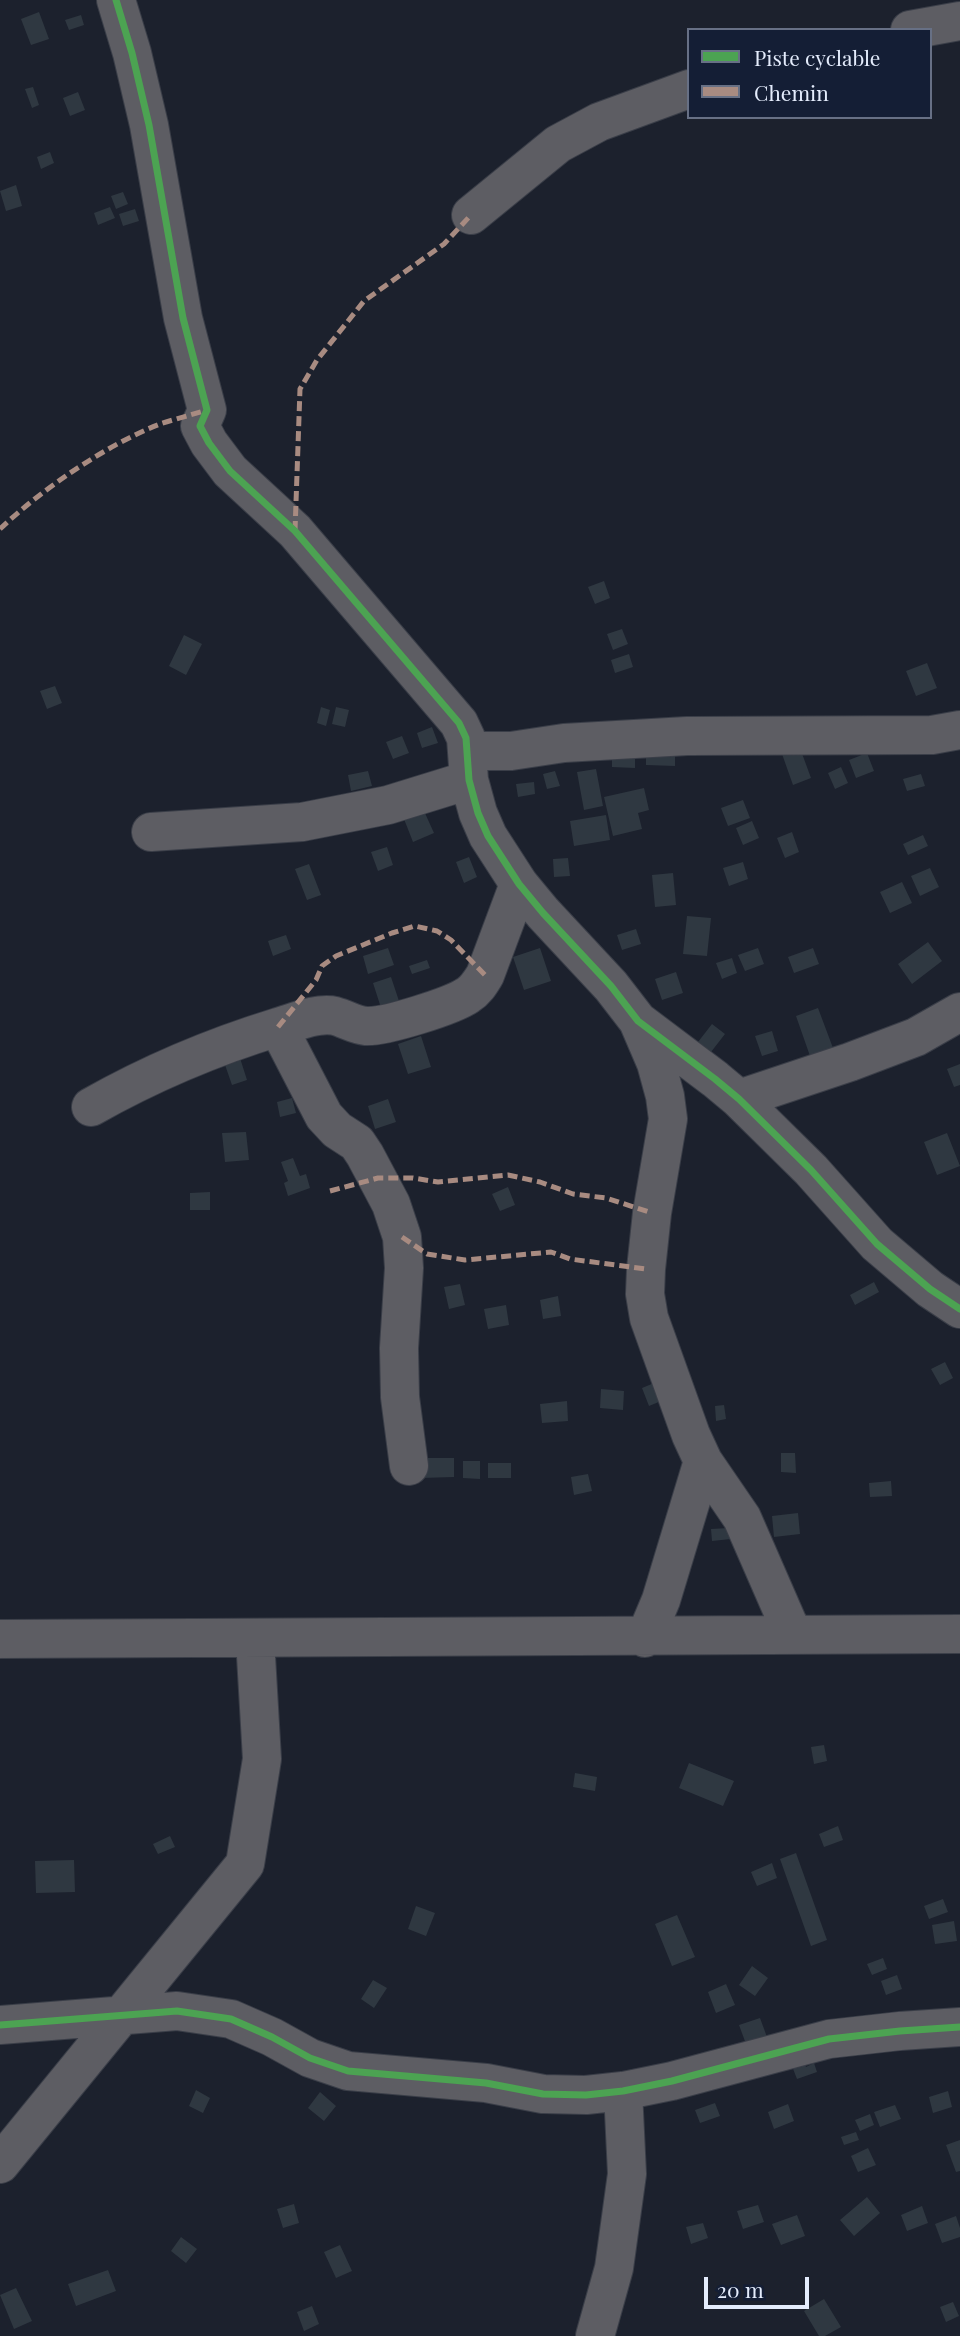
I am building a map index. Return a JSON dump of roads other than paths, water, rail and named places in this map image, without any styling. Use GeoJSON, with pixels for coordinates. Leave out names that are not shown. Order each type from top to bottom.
{"type":"FeatureCollection","features":[{"type":"Feature","properties":{"kind":"street"},"geometry":{"type":"LineString","coordinates":[[116,0],[149,125],[183,318],[207,410],[200,426],[230,471],[295,531],[449,710],[462,731],[478,813],[488,836],[519,884],[611,986],[638,1021],[656,1063],[668,1119],[652,1213],[646,1269],[649,1318],[703,1461],[742,1518],[793,1635]]}},
{"type":"Feature","properties":{"kind":"street"},"geometry":{"type":"LineString","coordinates":[[921,28],[960,21]]}},
{"type":"Feature","properties":{"kind":"street"},"geometry":{"type":"LineString","coordinates":[[471,215],[558,144],[599,122],[687,90]]}},
{"type":"Feature","properties":{"kind":"street"},"geometry":{"type":"LineString","coordinates":[[151,832],[302,821],[397,803],[469,765],[511,751],[564,743],[687,736],[932,736],[960,730]]}},
{"type":"Feature","properties":{"kind":"street"},"geometry":{"type":"LineString","coordinates":[[92,1107],[122,1089],[210,1049],[278,1027],[317,1016],[333,1016],[366,1026],[382,1025],[454,1003],[477,988],[485,975],[519,884]]}},
{"type":"Feature","properties":{"kind":"street"},"geometry":{"type":"LineString","coordinates":[[739,1099],[916,1037],[960,1012]]}},
{"type":"Feature","properties":{"kind":"street"},"geometry":{"type":"LineString","coordinates":[[638,1021],[739,1099],[804,1163],[877,1244],[930,1289],[960,1309]]}},
{"type":"Feature","properties":{"kind":"street"},"geometry":{"type":"LineString","coordinates":[[278,1027],[324,1116],[337,1130],[357,1143],[365,1155],[391,1203],[402,1237],[404,1268],[399,1348],[400,1397],[409,1466]]}},
{"type":"Feature","properties":{"kind":"street"},"geometry":{"type":"LineString","coordinates":[[646,1638],[661,1600],[703,1461]]}},
{"type":"Feature","properties":{"kind":"street"},"geometry":{"type":"LineString","coordinates":[[0,1639],[646,1638],[960,1634]]}},
{"type":"Feature","properties":{"kind":"street"},"geometry":{"type":"LineString","coordinates":[[0,2164],[245,1864],[262,1759],[255,1639]]}},
{"type":"Feature","properties":{"kind":"street"},"geometry":{"type":"LineString","coordinates":[[0,2025],[177,2011],[231,2019],[310,2058],[348,2071],[486,2083],[543,2094],[586,2095],[623,2091],[829,2039],[960,2027]]}},
{"type":"Feature","properties":{"kind":"street"},"geometry":{"type":"LineString","coordinates":[[595,2336],[614,2268],[627,2174],[623,2091]]}}]}
